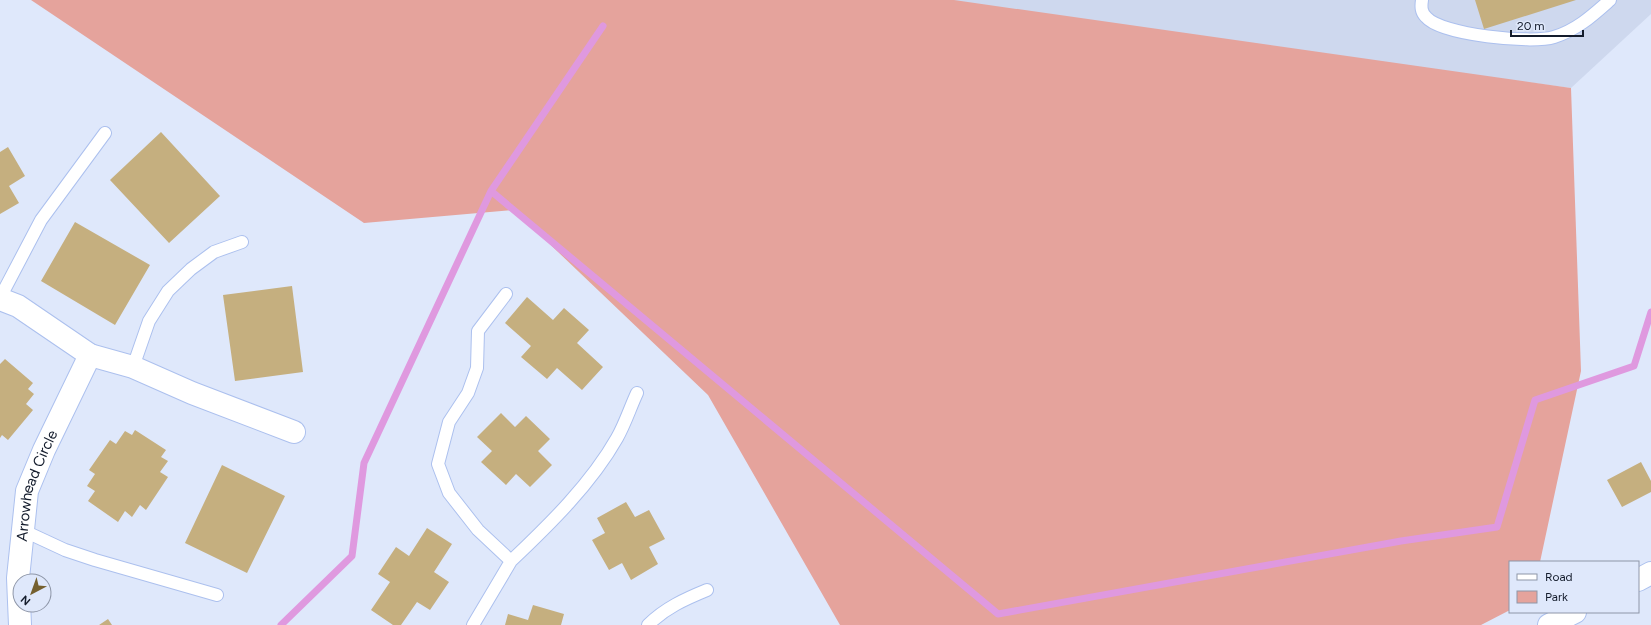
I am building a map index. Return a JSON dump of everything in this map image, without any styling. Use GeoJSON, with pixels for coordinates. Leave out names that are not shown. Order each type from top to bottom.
{"type":"FeatureCollection","features":[{"type":"Feature","properties":{"kind":"street"},"geometry":{"type":"LineString","coordinates":[[0,299],[18,306],[90,355],[133,367],[192,393],[294,432]]}},
{"type":"Feature","properties":{"kind":"street","name":"Arrowhead Circle"},"geometry":{"type":"LineString","coordinates":[[20,625],[18,578],[27,491],[44,450],[90,355]]}},
{"type":"Feature","properties":{"kind":"street"},"geometry":{"type":"LineString","coordinates":[[1639,579],[1651,573]]}},
{"type":"Feature","properties":{"kind":"street"},"geometry":{"type":"LineString","coordinates":[[1549,625],[1573,613]]}},
{"type":"Feature","properties":{"kind":"lane"},"geometry":{"type":"LineString","coordinates":[[1422,0],[1421,9],[1426,18],[1444,28],[1482,36],[1522,40],[1552,37],[1569,31],[1587,21],[1610,0]]}},
{"type":"Feature","properties":{"kind":"lane"},"geometry":{"type":"LineString","coordinates":[[0,299],[41,220],[105,133]]}},
{"type":"Feature","properties":{"kind":"lane"},"geometry":{"type":"LineString","coordinates":[[133,367],[149,321],[168,291],[191,269],[214,252],[242,242]]}},
{"type":"Feature","properties":{"kind":"lane"},"geometry":{"type":"LineString","coordinates":[[506,294],[478,332],[477,368],[468,393],[449,422],[438,464],[449,494],[478,530],[511,561]]}},
{"type":"Feature","properties":{"kind":"lane"},"geometry":{"type":"LineString","coordinates":[[473,625],[511,561],[540,533],[584,485],[617,438],[637,393]]}},
{"type":"Feature","properties":{"kind":"lane"},"geometry":{"type":"LineString","coordinates":[[22,530],[65,550],[95,560],[217,595]]}},
{"type":"Feature","properties":{"kind":"lane"},"geometry":{"type":"LineString","coordinates":[[648,625],[658,615],[680,601],[707,590]]}},
{"type":"Feature","properties":{"kind":"shaded area"},"geometry":{"type":"Polygon","coordinates":[[[909,0],[1651,0],[1651,14],[1571,88],[909,0]]]}},
{"type":"Feature","properties":{"kind":"green space"},"geometry":{"type":"Polygon","coordinates":[[[31,0],[954,0],[1571,88],[1581,371],[1540,561],[1509,561],[1509,611],[1481,625],[840,625],[708,395],[514,210],[364,223],[31,0]]]}},
{"type":"Feature","properties":{"kind":"building"},"geometry":{"type":"Polygon","coordinates":[[[1475,0],[1576,0],[1484,29],[1475,0]]]}},
{"type":"Feature","properties":{"kind":"building"},"geometry":{"type":"Polygon","coordinates":[[[161,132],[220,196],[169,243],[110,180],[161,132]]]}},
{"type":"Feature","properties":{"kind":"building"},"geometry":{"type":"Polygon","coordinates":[[[8,147],[25,176],[9,186],[19,203],[0,214],[0,152],[8,147]]]}},
{"type":"Feature","properties":{"kind":"building"},"geometry":{"type":"Polygon","coordinates":[[[75,222],[150,265],[115,325],[41,281],[75,222]]]}},
{"type":"Feature","properties":{"kind":"building"},"geometry":{"type":"Polygon","coordinates":[[[292,286],[303,372],[235,381],[223,295],[292,286]]]}},
{"type":"Feature","properties":{"kind":"building"},"geometry":{"type":"Polygon","coordinates":[[[527,297],[553,320],[564,308],[589,330],[577,343],[603,367],[582,390],[557,368],[547,379],[521,357],[531,346],[505,323],[527,297]]]}},
{"type":"Feature","properties":{"kind":"building"},"geometry":{"type":"Polygon","coordinates":[[[5,359],[33,383],[28,389],[34,394],[26,404],[33,410],[8,440],[2,435],[0,438],[0,364],[5,359]]]}},
{"type":"Feature","properties":{"kind":"building"},"geometry":{"type":"Polygon","coordinates":[[[501,413],[515,427],[526,416],[550,439],[538,451],[552,465],[530,487],[516,474],[506,485],[481,462],[492,451],[477,437],[501,413]]]}},
{"type":"Feature","properties":{"kind":"building"},"geometry":{"type":"Polygon","coordinates":[[[135,430],[166,450],[161,457],[168,461],[160,472],[168,477],[146,510],[140,505],[132,517],[125,511],[118,522],[88,501],[95,491],[87,486],[95,474],[89,470],[110,440],[116,444],[125,431],[132,435],[135,430]]]}},
{"type":"Feature","properties":{"kind":"building"},"geometry":{"type":"Polygon","coordinates":[[[1641,462],[1651,481],[1651,492],[1622,507],[1607,480],[1641,462]]]}},
{"type":"Feature","properties":{"kind":"building"},"geometry":{"type":"Polygon","coordinates":[[[222,465],[285,496],[247,573],[185,543],[222,465]]]}},
{"type":"Feature","properties":{"kind":"building"},"geometry":{"type":"Polygon","coordinates":[[[626,502],[635,517],[649,510],[665,539],[649,547],[658,564],[631,580],[622,563],[609,570],[592,540],[605,533],[597,518],[626,502]]]}},
{"type":"Feature","properties":{"kind":"building"},"geometry":{"type":"Polygon","coordinates":[[[427,528],[452,544],[434,572],[449,582],[430,610],[417,602],[401,625],[393,625],[371,610],[390,582],[378,574],[396,547],[409,556],[427,528]]]}},
{"type":"Feature","properties":{"kind":"building"},"geometry":{"type":"Polygon","coordinates":[[[533,605],[564,614],[561,625],[505,625],[508,614],[528,620],[533,605]]]}},
{"type":"Feature","properties":{"kind":"building"},"geometry":{"type":"Polygon","coordinates":[[[108,619],[112,625],[99,625],[108,619]]]}},
{"type":"Feature","properties":{"kind":"waterway"},"geometry":{"type":"LineString","coordinates":[[281,625],[352,556],[364,463],[491,191],[603,26]]}},
{"type":"Feature","properties":{"kind":"waterway"},"geometry":{"type":"LineString","coordinates":[[491,191],[998,614],[1401,541],[1497,527],[1535,400],[1634,366],[1651,312]]}}]}
